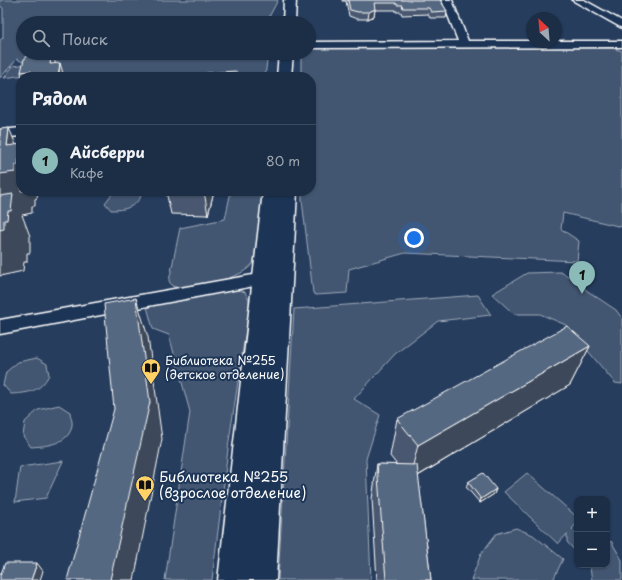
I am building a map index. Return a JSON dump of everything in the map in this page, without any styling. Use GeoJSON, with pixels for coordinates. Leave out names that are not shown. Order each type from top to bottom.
{"type":"FeatureCollection","features":[{"type":"Feature","properties":{"kind":"main road"},"geometry":{"type":"LineString","coordinates":[[289,16],[290,0]]}},
{"type":"Feature","properties":{"kind":"main road"},"geometry":{"type":"LineString","coordinates":[[300,16],[301,0]]}},
{"type":"Feature","properties":{"kind":"main road"},"geometry":{"type":"LineString","coordinates":[[284,72],[285,60]]}},
{"type":"Feature","properties":{"kind":"main road"},"geometry":{"type":"LineString","coordinates":[[295,72],[296,60]]}},
{"type":"Feature","properties":{"kind":"main road"},"geometry":{"type":"LineString","coordinates":[[234,580],[272,196]]}},
{"type":"Feature","properties":{"kind":"main road"},"geometry":{"type":"LineString","coordinates":[[260,580],[288,196]]}},
{"type":"Feature","properties":{"kind":"street"},"geometry":{"type":"LineString","coordinates":[[446,0],[464,44]]}},
{"type":"Feature","properties":{"kind":"street"},"geometry":{"type":"LineString","coordinates":[[577,0],[622,25]]}},
{"type":"Feature","properties":{"kind":"street"},"geometry":{"type":"LineString","coordinates":[[316,45],[622,44]]}},
{"type":"Feature","properties":{"kind":"street"},"geometry":{"type":"LineString","coordinates":[[0,134],[16,132]]}},
{"type":"Feature","properties":{"kind":"street"},"geometry":{"type":"LineString","coordinates":[[0,327],[264,279]]}},
{"type":"Feature","properties":{"kind":"shaded area"},"geometry":{"type":"Polygon","coordinates":[[[0,0],[278,0],[270,16],[16,16],[16,60],[0,78],[0,40],[3,38],[3,8],[0,6],[0,0]]]}},
{"type":"Feature","properties":{"kind":"shaded area"},"geometry":{"type":"Polygon","coordinates":[[[316,48],[612,48],[622,51],[622,227],[563,213],[561,229],[579,241],[577,261],[405,253],[349,269],[347,293],[316,295],[313,293],[302,196],[316,196],[316,72],[301,72],[301,60],[316,60],[316,48]]]}},
{"type":"Feature","properties":{"kind":"shaded area"},"geometry":{"type":"Polygon","coordinates":[[[19,60],[267,60],[266,72],[16,72],[16,76],[4,78],[13,66],[27,64],[19,60]]]}},
{"type":"Feature","properties":{"kind":"shaded area"},"geometry":{"type":"Polygon","coordinates":[[[110,196],[141,197],[132,206],[120,210],[111,210],[105,203],[110,196]]]}},
{"type":"Feature","properties":{"kind":"shaded area"},"geometry":{"type":"Polygon","coordinates":[[[230,196],[262,196],[254,262],[240,274],[220,281],[179,288],[172,286],[169,281],[180,228],[225,219],[230,196]]]}},
{"type":"Feature","properties":{"kind":"shaded area"},"geometry":{"type":"Polygon","coordinates":[[[560,272],[581,282],[586,290],[616,310],[622,318],[622,384],[615,383],[566,325],[540,314],[514,314],[492,294],[527,273],[560,272]]]}},
{"type":"Feature","properties":{"kind":"shaded area"},"geometry":{"type":"Polygon","coordinates":[[[236,289],[245,292],[249,300],[249,309],[229,441],[212,580],[165,580],[190,412],[169,335],[153,329],[146,303],[236,289]]]}},
{"type":"Feature","properties":{"kind":"shaded area"},"geometry":{"type":"Polygon","coordinates":[[[478,295],[491,315],[438,321],[395,354],[354,399],[380,415],[366,459],[371,580],[278,580],[294,309],[478,295]]]}},
{"type":"Feature","properties":{"kind":"shaded area"},"geometry":{"type":"Polygon","coordinates":[[[37,358],[47,364],[49,375],[46,381],[38,388],[29,392],[11,394],[3,385],[6,372],[18,362],[37,358]]]}},
{"type":"Feature","properties":{"kind":"shaded area"},"geometry":{"type":"Polygon","coordinates":[[[59,405],[70,412],[72,423],[67,436],[50,445],[31,447],[23,436],[25,422],[38,410],[59,405]]]}},
{"type":"Feature","properties":{"kind":"shaded area"},"geometry":{"type":"Polygon","coordinates":[[[63,461],[46,498],[15,502],[20,467],[63,461]]]}},
{"type":"Feature","properties":{"kind":"shaded area"},"geometry":{"type":"Polygon","coordinates":[[[527,473],[574,514],[574,527],[572,529],[574,531],[574,550],[567,542],[567,534],[558,544],[504,492],[527,473]]]}},
{"type":"Feature","properties":{"kind":"shaded area"},"geometry":{"type":"Polygon","coordinates":[[[516,528],[533,535],[563,559],[553,580],[471,580],[481,554],[496,534],[516,528]]]}},
{"type":"Feature","properties":{"kind":"shaded area"},"geometry":{"type":"Polygon","coordinates":[[[611,541],[622,560],[622,580],[592,580],[590,568],[610,568],[611,541]]]}},
{"type":"Feature","properties":{"kind":"building"},"geometry":{"type":"Polygon","coordinates":[[[348,0],[440,0],[447,11],[431,12],[429,8],[403,8],[402,5],[397,5],[396,3],[374,3],[375,9],[369,12],[358,12],[350,10],[348,0]]]}},
{"type":"Feature","properties":{"kind":"building"},"geometry":{"type":"Polygon","coordinates":[[[24,60],[51,60],[50,64],[60,63],[59,72],[21,72],[24,60]]]}},
{"type":"Feature","properties":{"kind":"building"},"geometry":{"type":"Polygon","coordinates":[[[9,128],[7,146],[16,145],[15,172],[0,174],[0,129],[9,128]]]}},
{"type":"Feature","properties":{"kind":"building"},"geometry":{"type":"Polygon","coordinates":[[[13,194],[11,211],[8,211],[7,220],[4,220],[4,229],[0,230],[0,196],[13,194]]]}},
{"type":"Feature","properties":{"kind":"building"},"geometry":{"type":"Polygon","coordinates":[[[136,298],[150,402],[110,580],[67,580],[114,409],[104,304],[136,298]]]}},
{"type":"Feature","properties":{"kind":"building"},"geometry":{"type":"Polygon","coordinates":[[[567,326],[590,346],[418,445],[397,419],[567,326]]]}},
{"type":"Feature","properties":{"kind":"building"},"geometry":{"type":"Polygon","coordinates":[[[377,464],[417,465],[431,580],[386,580],[377,464]]]}},
{"type":"Feature","properties":{"kind":"building"},"geometry":{"type":"Polygon","coordinates":[[[483,473],[496,489],[481,499],[468,482],[483,473]]]}},
{"type":"Feature","properties":{"kind":"building"},"geometry":{"type":"Polygon","coordinates":[[[5,563],[37,563],[31,580],[0,580],[5,563]]]}},
{"type":"Feature","properties":{"kind":"place","name":"Айсберри"},"geometry":{"type":"Point","coordinates":[582,294]}},
{"type":"Feature","properties":{"kind":"place","name":"Библиотека №255 (детское отделение)"},"geometry":{"type":"Point","coordinates":[151,385]}},
{"type":"Feature","properties":{"kind":"place","name":"Библиотека №255 (взрослое отделение)"},"geometry":{"type":"Point","coordinates":[145,502]}}]}
